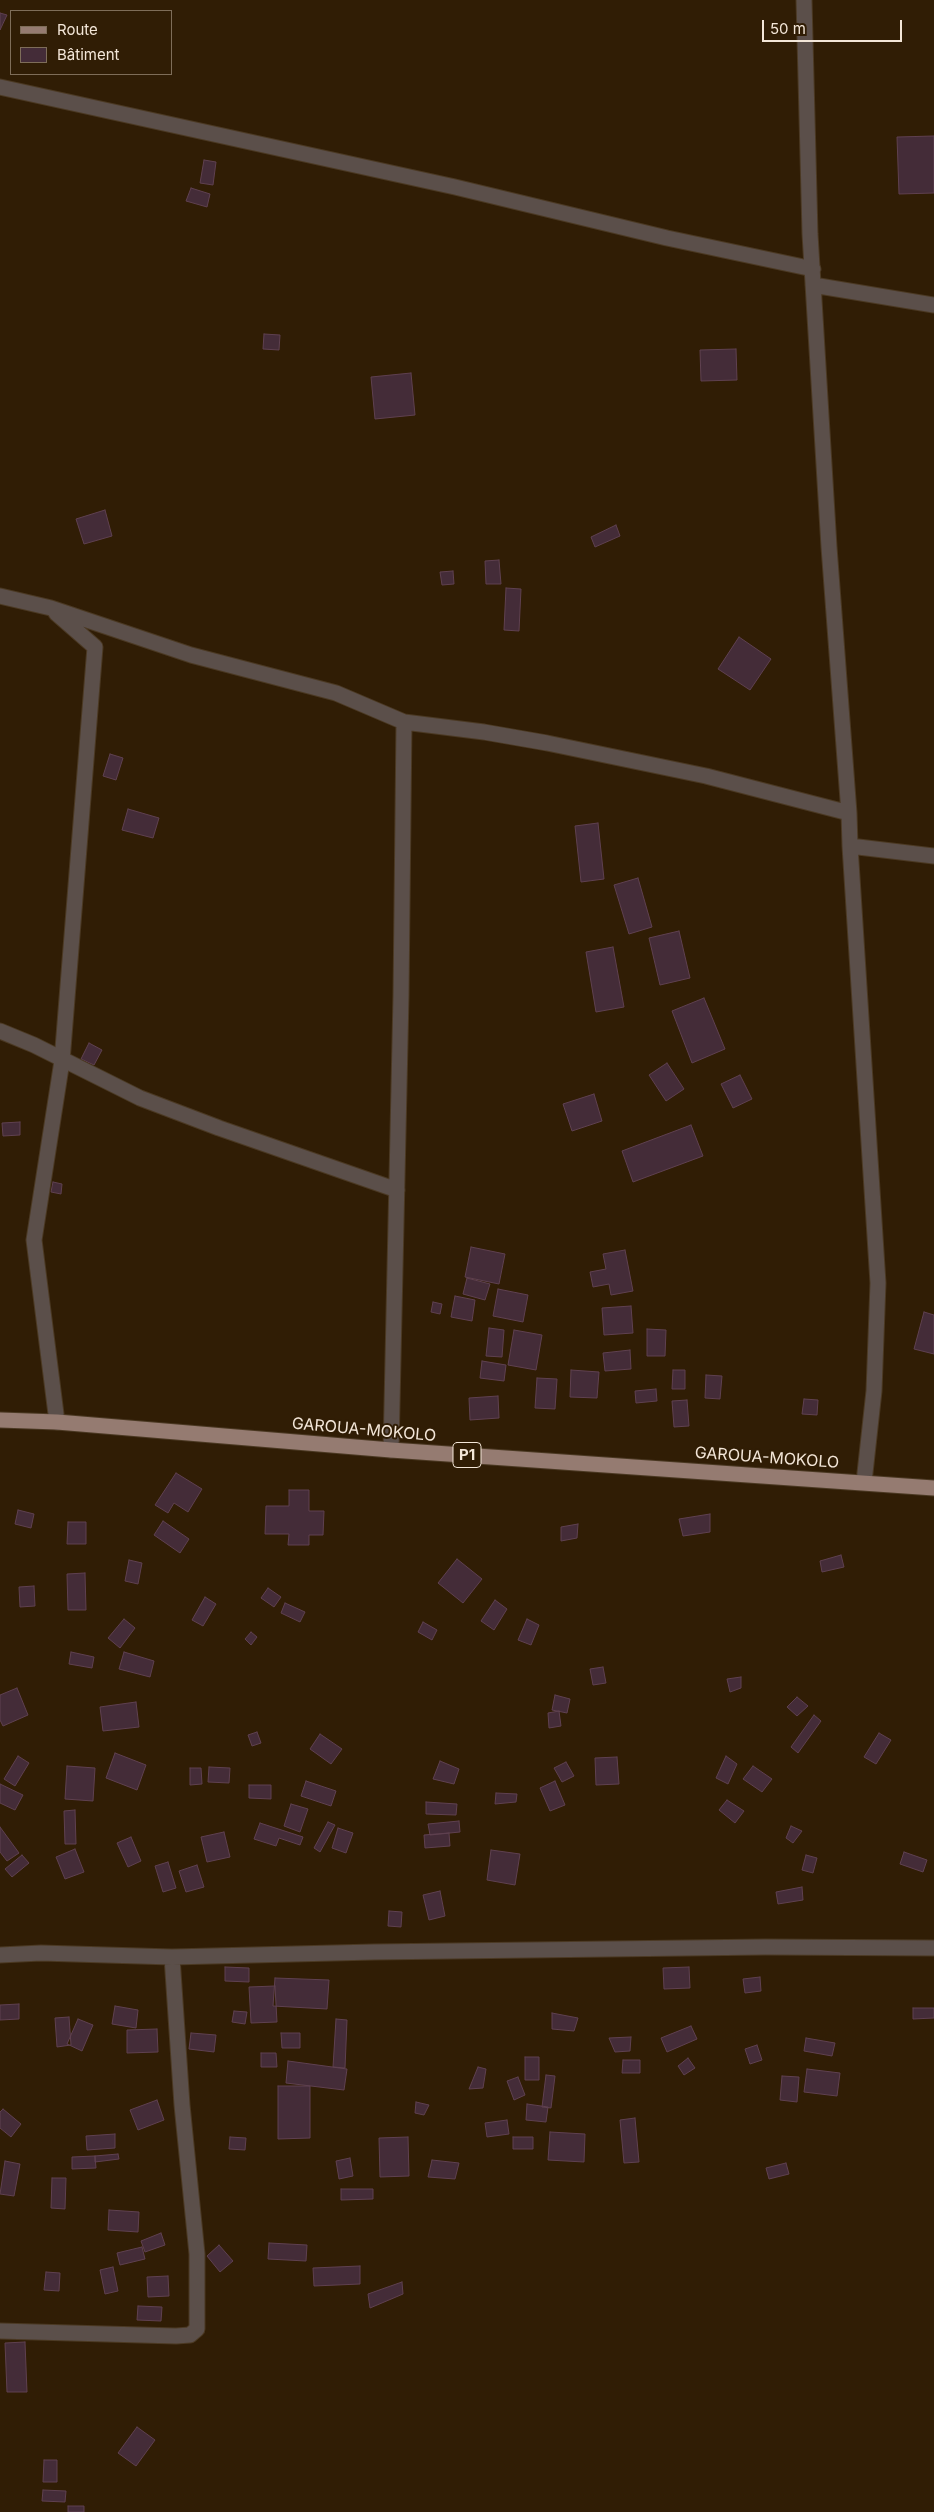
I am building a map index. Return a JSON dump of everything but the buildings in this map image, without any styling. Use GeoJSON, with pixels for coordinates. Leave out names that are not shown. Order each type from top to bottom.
{"type":"FeatureCollection","features":[{"type":"Feature","properties":{"kind":"main road","name":"GAROUA-MOKOLO"},"geometry":{"type":"LineString","coordinates":[[0,1420],[57,1422],[391,1450],[934,1488]]}},
{"type":"Feature","properties":{"kind":"street"},"geometry":{"type":"LineString","coordinates":[[804,0],[812,269],[829,547],[850,813],[850,846],[878,1283],[874,1391],[864,1482]]}},
{"type":"Feature","properties":{"kind":"street"},"geometry":{"type":"LineString","coordinates":[[0,88],[455,187],[667,238],[812,269]]}},
{"type":"Feature","properties":{"kind":"street"},"geometry":{"type":"LineString","coordinates":[[813,285],[934,305]]}},
{"type":"Feature","properties":{"kind":"street"},"geometry":{"type":"LineString","coordinates":[[0,596],[51,608],[190,655],[336,693],[404,722],[484,732],[565,747],[706,776],[850,813]]}},
{"type":"Feature","properties":{"kind":"street"},"geometry":{"type":"LineString","coordinates":[[51,608],[95,647],[62,1061],[34,1240],[57,1422]]}},
{"type":"Feature","properties":{"kind":"street"},"geometry":{"type":"LineString","coordinates":[[391,1450],[404,722]]}},
{"type":"Feature","properties":{"kind":"street"},"geometry":{"type":"LineString","coordinates":[[850,846],[934,856]]}},
{"type":"Feature","properties":{"kind":"street"},"geometry":{"type":"LineString","coordinates":[[0,1031],[34,1045],[62,1061],[148,1102],[397,1190]]}},
{"type":"Feature","properties":{"kind":"street"},"geometry":{"type":"LineString","coordinates":[[0,1955],[41,1953],[172,1957],[765,1947],[934,1948]]}},
{"type":"Feature","properties":{"kind":"street"},"geometry":{"type":"LineString","coordinates":[[0,2332],[190,2336],[197,2329],[197,2254],[182,2105],[172,1957]]}}]}
